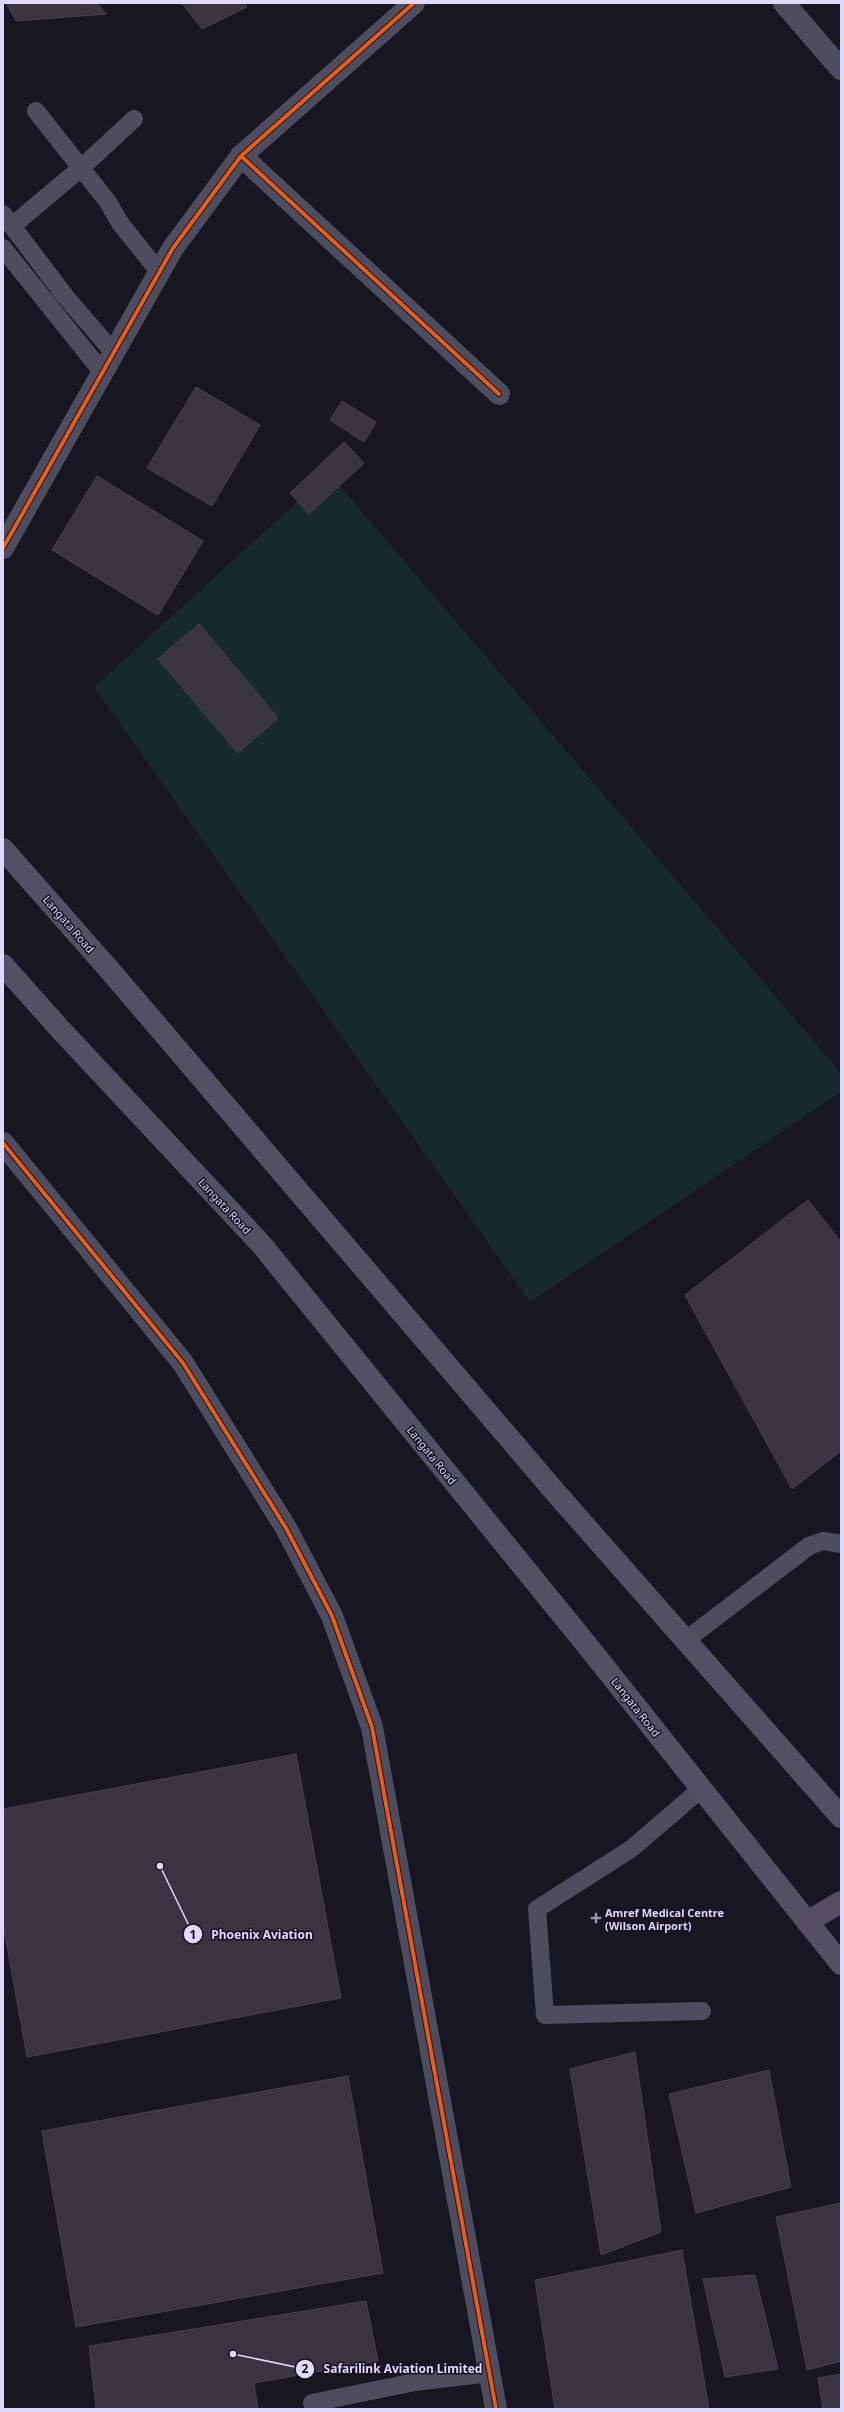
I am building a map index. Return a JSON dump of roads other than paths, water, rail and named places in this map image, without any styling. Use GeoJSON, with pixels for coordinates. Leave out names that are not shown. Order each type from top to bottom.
{"type":"FeatureCollection","features":[{"type":"Feature","properties":{"kind":"main road","name":"Langata Road"},"geometry":{"type":"LineString","coordinates":[[3,849],[113,974],[546,1480],[841,1817]]}},
{"type":"Feature","properties":{"kind":"main road","name":"Langata Road"},"geometry":{"type":"LineString","coordinates":[[3,965],[60,1029],[261,1244],[841,1964]]}},
{"type":"Feature","properties":{"kind":"main road"},"geometry":{"type":"LineString","coordinates":[[807,1922],[841,1902]]}},
{"type":"Feature","properties":{"kind":"street"},"geometry":{"type":"LineString","coordinates":[[3,548],[173,248],[241,156],[414,3]]}},
{"type":"Feature","properties":{"kind":"street"},"geometry":{"type":"LineString","coordinates":[[784,3],[841,69]]}},
{"type":"Feature","properties":{"kind":"street"},"geometry":{"type":"LineString","coordinates":[[241,156],[498,394]]}},
{"type":"Feature","properties":{"kind":"street"},"geometry":{"type":"LineString","coordinates":[[3,1143],[183,1363],[286,1528],[332,1616],[372,1726],[496,2409]]}},
{"type":"Feature","properties":{"kind":"lane"},"geometry":{"type":"LineString","coordinates":[[36,111],[160,273]]}},
{"type":"Feature","properties":{"kind":"lane"},"geometry":{"type":"LineString","coordinates":[[114,352],[66,296],[8,220],[81,168],[134,119]]}},
{"type":"Feature","properties":{"kind":"lane"},"geometry":{"type":"LineString","coordinates":[[3,248],[103,373]]}},
{"type":"Feature","properties":{"kind":"lane"},"geometry":{"type":"LineString","coordinates":[[686,1640],[809,1546],[823,1541],[841,1544]]}},
{"type":"Feature","properties":{"kind":"lane"},"geometry":{"type":"LineString","coordinates":[[701,1789],[631,1849],[537,1909],[545,2015],[702,2011]]}},
{"type":"Feature","properties":{"kind":"lane"},"geometry":{"type":"LineString","coordinates":[[312,2403],[415,2382],[490,2373]]}},
{"type":"Feature","properties":{"kind":"place","name":"Phoenix Aviation"},"geometry":{"type":"Point","coordinates":[160,1866]}},
{"type":"Feature","properties":{"kind":"place","name":"Amref Medical Centre (Wilson Airport)"},"geometry":{"type":"Point","coordinates":[596,1918]}},
{"type":"Feature","properties":{"kind":"place","name":"Safarilink Aviation Limited"},"geometry":{"type":"Point","coordinates":[233,2354]}}]}
